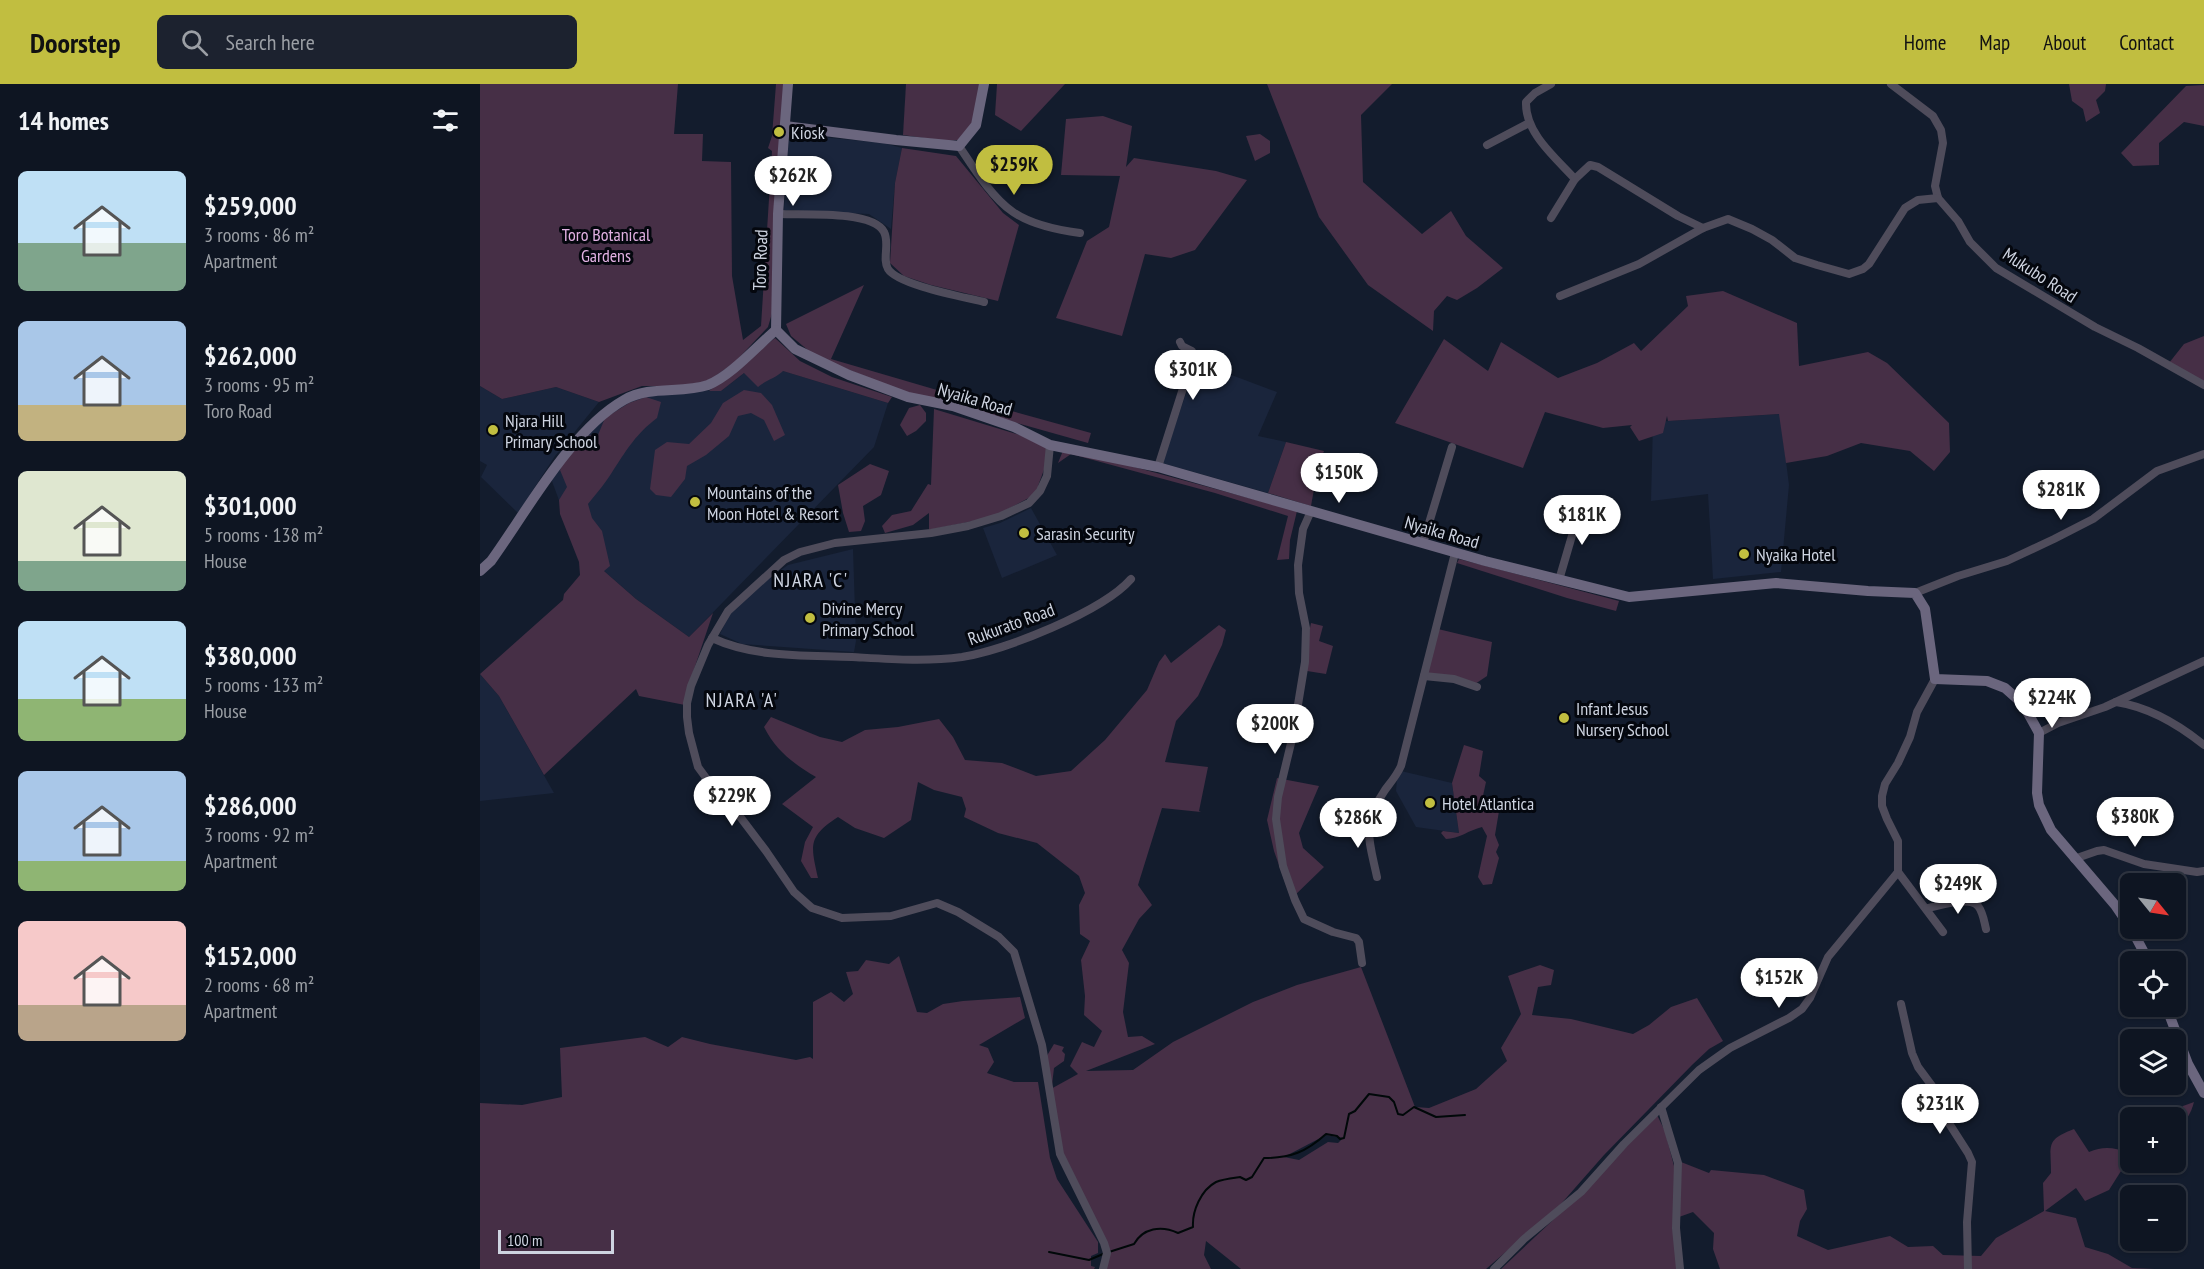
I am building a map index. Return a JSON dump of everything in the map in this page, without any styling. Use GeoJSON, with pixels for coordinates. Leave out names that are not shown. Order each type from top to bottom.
{"type":"FeatureCollection","features":[{"type":"Feature","properties":{"kind":"street","name":"Toro Road"},"geometry":{"type":"LineString","coordinates":[[776,330],[775,279],[778,214],[788,84]]}},
{"type":"Feature","properties":{"kind":"street"},"geometry":{"type":"LineString","coordinates":[[959,146],[976,125],[984,84]]}},
{"type":"Feature","properties":{"kind":"street"},"geometry":{"type":"LineString","coordinates":[[1551,84],[1535,93],[1526,102],[1529,123],[1545,146],[1575,178]]}},
{"type":"Feature","properties":{"kind":"street"},"geometry":{"type":"LineString","coordinates":[[1560,296],[1639,264],[1702,228],[1728,219],[1739,222],[1772,240],[1795,258],[1849,274],[1863,269],[1869,264],[1905,208],[1918,200],[1938,198],[1935,186],[1942,157],[1941,130],[1933,116],[1892,84]]}},
{"type":"Feature","properties":{"kind":"street"},"geometry":{"type":"LineString","coordinates":[[1487,145],[1529,123]]}},
{"type":"Feature","properties":{"kind":"street"},"geometry":{"type":"LineString","coordinates":[[786,126],[959,146],[982,179],[1013,212],[1054,229],[1080,233]]}},
{"type":"Feature","properties":{"kind":"street"},"geometry":{"type":"LineString","coordinates":[[1551,218],[1575,178],[1590,165],[1598,167],[1702,228]]}},
{"type":"Feature","properties":{"kind":"street","name":"Mukubo Road"},"geometry":{"type":"LineString","coordinates":[[1938,198],[1958,222],[1970,242],[1996,268],[2095,327],[2204,385]]}},
{"type":"Feature","properties":{"kind":"street"},"geometry":{"type":"LineString","coordinates":[[778,214],[870,220],[883,230],[886,236],[887,266],[890,271],[930,289],[984,302]]}},
{"type":"Feature","properties":{"kind":"street"},"geometry":{"type":"LineString","coordinates":[[480,571],[491,561],[563,457],[602,414],[636,396],[655,391],[708,385],[727,373],[776,330]]}},
{"type":"Feature","properties":{"kind":"street","name":"Nyaika Road"},"geometry":{"type":"LineString","coordinates":[[776,330],[795,349],[849,375],[908,398],[953,406],[1014,427],[1050,444],[1158,467],[1455,552],[1629,597],[1776,583],[1915,593]]}},
{"type":"Feature","properties":{"kind":"street"},"geometry":{"type":"LineString","coordinates":[[1158,467],[1193,357],[1192,351],[1182,346],[1180,342]]}},
{"type":"Feature","properties":{"kind":"street"},"geometry":{"type":"LineString","coordinates":[[1050,444],[1047,476],[1040,491],[1029,503],[1001,516],[968,526],[932,533],[835,543],[800,552],[784,560],[728,611],[712,638],[691,686],[687,703],[689,733],[698,767],[741,818],[794,892],[812,908],[842,918],[891,916],[937,903],[958,912],[999,937],[1014,952],[1042,1045],[1060,1154],[1106,1248],[1106,1258],[1102,1269]]}},
{"type":"Feature","properties":{"kind":"street"},"geometry":{"type":"LineString","coordinates":[[1423,543],[1452,447]]}},
{"type":"Feature","properties":{"kind":"street"},"geometry":{"type":"LineString","coordinates":[[1943,932],[1898,872],[1898,841],[1882,806],[1885,784],[1910,738],[1917,712],[1935,679],[1925,609],[1915,593],[1958,576],[2007,561],[2055,539],[2093,519],[2157,471],[2204,454]]}},
{"type":"Feature","properties":{"kind":"street"},"geometry":{"type":"LineString","coordinates":[[1559,580],[1581,505]]}},
{"type":"Feature","properties":{"kind":"street"},"geometry":{"type":"LineString","coordinates":[[1311,511],[1303,529],[1298,565],[1299,593],[1306,628],[1305,662],[1293,735],[1279,789],[1276,819],[1283,866],[1304,919],[1333,932],[1356,938],[1359,942],[1362,963]]}},
{"type":"Feature","properties":{"kind":"street"},"geometry":{"type":"LineString","coordinates":[[1377,877],[1368,837],[1370,821],[1381,797],[1401,766],[1455,552]]}},
{"type":"Feature","properties":{"kind":"street","name":"Rukurato Road"},"geometry":{"type":"LineString","coordinates":[[712,638],[743,649],[795,655],[915,660],[956,657],[1005,645],[1077,615],[1116,594],[1131,579]]}},
{"type":"Feature","properties":{"kind":"street"},"geometry":{"type":"LineString","coordinates":[[2039,733],[2058,723],[2116,702],[2204,661]]}},
{"type":"Feature","properties":{"kind":"street"},"geometry":{"type":"LineString","coordinates":[[1424,675],[1454,680],[1476,687]]}},
{"type":"Feature","properties":{"kind":"street"},"geometry":{"type":"LineString","coordinates":[[1935,679],[1987,681],[1997,684],[2023,704],[2039,733],[2037,793],[2039,805],[2051,830],[2120,912]]}},
{"type":"Feature","properties":{"kind":"street"},"geometry":{"type":"LineString","coordinates":[[2116,702],[2156,714],[2204,744]]}},
{"type":"Feature","properties":{"kind":"street"},"geometry":{"type":"LineString","coordinates":[[2074,859],[2097,850],[2104,850],[2144,864],[2204,871]]}},
{"type":"Feature","properties":{"kind":"street"},"geometry":{"type":"LineString","coordinates":[[1494,1269],[1524,1239],[1569,1203],[1661,1107],[1712,1059],[1802,1009],[1810,998],[1828,957],[1898,872]]}},
{"type":"Feature","properties":{"kind":"street"},"geometry":{"type":"LineString","coordinates":[[1927,908],[1970,901],[1977,904],[1986,929]]}},
{"type":"Feature","properties":{"kind":"street"},"geometry":{"type":"LineString","coordinates":[[1900,1004],[1911,1053],[1918,1067],[1938,1094],[1943,1114],[1972,1162],[1967,1222],[1968,1269]]}},
{"type":"Feature","properties":{"kind":"street"},"geometry":{"type":"LineString","coordinates":[[2170,1017],[2188,1064],[2204,1093]]}},
{"type":"Feature","properties":{"kind":"street"},"geometry":{"type":"LineString","coordinates":[[1661,1107],[1678,1163],[1676,1228],[1680,1269]]}},
{"type":"Feature","properties":{"kind":"shaded area"},"geometry":{"type":"Polygon","coordinates":[[[789,134],[884,143],[902,148],[895,183],[891,229],[869,214],[784,210],[789,134]]]}},
{"type":"Feature","properties":{"kind":"shaded area"},"geometry":{"type":"Polygon","coordinates":[[[1197,362],[1277,392],[1258,436],[1286,442],[1268,493],[1162,463],[1197,362]]]}},
{"type":"Feature","properties":{"kind":"shaded area"},"geometry":{"type":"Polygon","coordinates":[[[757,363],[888,403],[874,447],[689,637],[636,599],[604,571],[588,578],[550,476],[563,457],[626,398],[685,389],[721,391],[757,363]]]}},
{"type":"Feature","properties":{"kind":"shaded area"},"geometry":{"type":"Polygon","coordinates":[[[480,386],[502,399],[556,387],[599,402],[555,456],[518,513],[481,477],[487,465],[480,461],[480,386]]]}},
{"type":"Feature","properties":{"kind":"shaded area"},"geometry":{"type":"Polygon","coordinates":[[[1780,414],[1789,485],[1781,572],[1713,579],[1708,494],[1651,501],[1653,422],[1780,414]]]}},
{"type":"Feature","properties":{"kind":"shaded area"},"geometry":{"type":"Polygon","coordinates":[[[1031,508],[1057,555],[1002,578],[983,528],[1000,523],[1031,508]]]}},
{"type":"Feature","properties":{"kind":"shaded area"},"geometry":{"type":"Polygon","coordinates":[[[853,549],[856,641],[854,652],[742,644],[720,634],[730,613],[757,587],[788,565],[853,549]]]}},
{"type":"Feature","properties":{"kind":"shaded area"},"geometry":{"type":"Polygon","coordinates":[[[480,674],[499,696],[554,793],[480,801],[480,674]]]}},
{"type":"Feature","properties":{"kind":"shaded area"},"geometry":{"type":"Polygon","coordinates":[[[1401,771],[1452,783],[1459,833],[1416,827],[1396,791],[1397,779],[1401,771]]]}},
{"type":"Feature","properties":{"kind":"green space","name":"Toro Botanical Gardens"},"geometry":{"type":"Polygon","coordinates":[[[480,84],[678,84],[674,134],[703,134],[702,161],[731,162],[732,276],[743,340],[761,326],[772,151],[768,148],[772,136],[776,84],[784,84],[772,273],[773,310],[768,327],[734,363],[708,381],[681,386],[642,386],[599,402],[556,387],[502,399],[480,386],[480,84]]]}},
{"type":"Feature","properties":{"kind":"green space"},"geometry":{"type":"Polygon","coordinates":[[[906,84],[981,84],[974,122],[958,140],[945,141],[903,135],[906,84]]]}},
{"type":"Feature","properties":{"kind":"green space"},"geometry":{"type":"Polygon","coordinates":[[[997,84],[1065,84],[1021,131],[995,115],[997,84]]]}},
{"type":"Feature","properties":{"kind":"green space"},"geometry":{"type":"Polygon","coordinates":[[[1267,84],[1392,84],[1361,115],[1363,182],[1422,234],[1451,211],[1466,236],[1503,268],[1457,300],[1447,296],[1434,311],[1433,331],[1368,285],[1319,217],[1267,84]]]}},
{"type":"Feature","properties":{"kind":"green space"},"geometry":{"type":"Polygon","coordinates":[[[2069,84],[2106,84],[2105,91],[2096,100],[2100,113],[2086,122],[2083,109],[2072,101],[2069,84]]]}},
{"type":"Feature","properties":{"kind":"green space"},"geometry":{"type":"Polygon","coordinates":[[[2204,85],[2204,126],[2184,122],[2159,143],[2159,165],[2133,166],[2121,153],[2186,86],[2204,85]]]}},
{"type":"Feature","properties":{"kind":"green space"},"geometry":{"type":"Polygon","coordinates":[[[1103,116],[1132,126],[1126,167],[1134,158],[1216,171],[1247,180],[1195,250],[1171,258],[1145,254],[1122,336],[1056,318],[1087,241],[1109,227],[1120,176],[1061,175],[1066,119],[1103,116]]]}},
{"type":"Feature","properties":{"kind":"green space"},"geometry":{"type":"Polygon","coordinates":[[[1260,134],[1270,141],[1270,153],[1255,161],[1246,136],[1260,134]]]}},
{"type":"Feature","properties":{"kind":"green space"},"geometry":{"type":"Polygon","coordinates":[[[902,148],[956,156],[1003,213],[1019,225],[998,301],[904,276],[890,263],[895,183],[902,148]]]}},
{"type":"Feature","properties":{"kind":"green space"},"geometry":{"type":"Polygon","coordinates":[[[864,285],[831,359],[954,395],[950,405],[906,393],[815,356],[791,336],[786,324],[864,285]]]}},
{"type":"Feature","properties":{"kind":"green space"},"geometry":{"type":"Polygon","coordinates":[[[1723,291],[1797,323],[1799,366],[1868,352],[1887,363],[1949,423],[1950,452],[1934,471],[1910,451],[1861,443],[1827,456],[1786,463],[1779,414],[1668,421],[1667,416],[1663,433],[1639,441],[1630,427],[1632,425],[1603,428],[1545,412],[1523,468],[1395,423],[1444,339],[1488,371],[1501,342],[1558,378],[1597,363],[1634,343],[1641,351],[1688,306],[1686,296],[1723,291]]]}},
{"type":"Feature","properties":{"kind":"green space"},"geometry":{"type":"Polygon","coordinates":[[[2204,336],[2204,383],[2169,363],[2184,344],[2204,336]]]}},
{"type":"Feature","properties":{"kind":"green space"},"geometry":{"type":"Polygon","coordinates":[[[775,338],[800,361],[832,377],[892,397],[888,403],[783,371],[758,387],[744,373],[721,391],[709,391],[775,338]]]}},
{"type":"Feature","properties":{"kind":"green space"},"geometry":{"type":"Polygon","coordinates":[[[744,390],[761,393],[772,405],[785,435],[774,441],[764,420],[751,413],[738,416],[729,436],[706,455],[687,466],[685,479],[671,497],[656,495],[650,489],[655,450],[667,442],[689,444],[711,423],[723,403],[744,390]]]}},
{"type":"Feature","properties":{"kind":"green space"},"geometry":{"type":"Polygon","coordinates":[[[646,397],[661,402],[657,418],[633,442],[588,504],[592,518],[602,531],[610,566],[604,571],[636,599],[689,637],[713,613],[686,693],[685,705],[639,696],[636,689],[544,775],[499,696],[480,674],[563,600],[564,594],[580,575],[579,562],[560,514],[559,500],[567,487],[560,470],[568,452],[582,436],[598,435],[605,418],[629,403],[646,397]]]}},
{"type":"Feature","properties":{"kind":"green space"},"geometry":{"type":"Polygon","coordinates":[[[961,397],[1091,433],[1088,443],[957,406],[961,397]]]}},
{"type":"Feature","properties":{"kind":"green space"},"geometry":{"type":"Polygon","coordinates":[[[920,405],[926,413],[926,421],[907,436],[900,425],[909,408],[920,405]]]}},
{"type":"Feature","properties":{"kind":"green space"},"geometry":{"type":"Polygon","coordinates":[[[934,409],[1053,445],[1038,486],[1038,493],[993,517],[929,530],[929,513],[913,525],[885,533],[882,526],[892,515],[911,511],[928,484],[931,485],[934,409]]]}},
{"type":"Feature","properties":{"kind":"green space"},"geometry":{"type":"Polygon","coordinates":[[[1286,442],[1324,451],[1318,467],[1311,506],[1268,493],[1286,442]]]}},
{"type":"Feature","properties":{"kind":"green space"},"geometry":{"type":"Polygon","coordinates":[[[1064,448],[1297,511],[1290,540],[1289,559],[1277,560],[1288,516],[1215,493],[1071,454],[1058,463],[1064,448]]]}},
{"type":"Feature","properties":{"kind":"green space"},"geometry":{"type":"Polygon","coordinates":[[[870,464],[889,471],[881,495],[863,506],[865,521],[861,531],[849,532],[838,485],[870,464]]]}},
{"type":"Feature","properties":{"kind":"green space"},"geometry":{"type":"Polygon","coordinates":[[[1459,559],[1619,601],[1616,611],[1457,563],[1459,559]]]}},
{"type":"Feature","properties":{"kind":"green space"},"geometry":{"type":"Polygon","coordinates":[[[1311,623],[1323,626],[1319,641],[1333,646],[1326,674],[1307,671],[1294,708],[1311,623]]]}},
{"type":"Feature","properties":{"kind":"green space"},"geometry":{"type":"Polygon","coordinates":[[[1219,625],[1226,630],[1222,645],[1198,696],[1176,721],[1165,762],[1208,767],[1199,811],[1201,812],[1162,808],[1138,885],[1152,905],[1139,919],[1122,950],[1129,963],[1123,1012],[1128,1037],[1142,1036],[1155,1044],[1086,1071],[1133,1070],[1173,1042],[1253,1002],[1297,985],[1361,967],[1415,1107],[1429,1108],[1476,1089],[1507,1061],[1501,1048],[1521,1014],[1508,976],[1540,965],[1554,970],[1551,985],[1538,987],[1532,1015],[1571,1019],[1633,1034],[1649,1025],[1671,1007],[1697,998],[1723,1041],[1709,1049],[1692,1065],[1604,1155],[1560,1205],[1486,1269],[1241,1269],[1206,1241],[1204,1255],[1211,1269],[1103,1269],[1108,1258],[1057,1150],[1049,1090],[1078,1074],[1070,1066],[1082,1042],[1094,1047],[1102,1031],[1084,1015],[1085,996],[1081,960],[1090,941],[1080,934],[1079,905],[1085,893],[1079,876],[1037,843],[998,833],[964,817],[966,809],[962,797],[934,790],[918,782],[911,820],[884,838],[855,828],[838,817],[821,830],[814,843],[818,878],[811,878],[801,861],[805,842],[813,827],[782,804],[816,777],[793,762],[774,743],[764,727],[771,717],[820,737],[842,742],[865,730],[898,727],[939,719],[953,737],[965,760],[1002,763],[1036,776],[1071,771],[1105,740],[1147,690],[1165,654],[1171,663],[1219,625]],[[1326,1135],[1284,1157],[1299,1160],[1328,1142],[1338,1143],[1343,1138],[1326,1135]]]}},
{"type":"Feature","properties":{"kind":"green space"},"geometry":{"type":"Polygon","coordinates":[[[1438,629],[1492,642],[1487,676],[1475,684],[1427,673],[1438,629]]]}},
{"type":"Feature","properties":{"kind":"green space"},"geometry":{"type":"Polygon","coordinates":[[[1464,745],[1483,751],[1479,776],[1486,782],[1481,805],[1499,811],[1495,835],[1499,845],[1496,852],[1499,858],[1492,884],[1483,885],[1478,877],[1487,836],[1482,827],[1451,839],[1446,839],[1441,833],[1443,831],[1459,833],[1452,783],[1464,745]]]}},
{"type":"Feature","properties":{"kind":"green space"},"geometry":{"type":"Polygon","coordinates":[[[1277,778],[1319,786],[1299,833],[1303,848],[1324,867],[1291,899],[1274,851],[1267,820],[1277,778]]]}},
{"type":"Feature","properties":{"kind":"green space"},"geometry":{"type":"Polygon","coordinates":[[[899,956],[917,1012],[927,1013],[943,1004],[963,1001],[1020,997],[1025,1018],[979,1045],[988,1048],[994,1062],[987,1073],[1014,1082],[1038,1082],[1050,1158],[1057,1179],[1098,1242],[1098,1253],[1091,1256],[1091,1266],[1095,1267],[1094,1269],[480,1269],[480,1103],[522,1105],[562,1097],[560,1048],[645,1037],[668,1047],[682,1037],[796,1060],[810,1057],[813,1059],[813,1002],[831,992],[844,1002],[853,994],[846,972],[858,971],[866,960],[889,964],[899,956]]]}},
{"type":"Feature","properties":{"kind":"green space"},"geometry":{"type":"Polygon","coordinates":[[[1054,1044],[1064,1047],[1062,1051],[1065,1054],[1064,1061],[1054,1068],[1052,1085],[1045,1059],[1054,1044]]]}},
{"type":"Feature","properties":{"kind":"green space"},"geometry":{"type":"Polygon","coordinates":[[[2194,1102],[2186,1119],[2186,1107],[2183,1106],[2194,1102]]]}},
{"type":"Feature","properties":{"kind":"green space"},"geometry":{"type":"Polygon","coordinates":[[[1656,1113],[1665,1131],[1674,1166],[1678,1269],[1501,1269],[1552,1221],[1656,1113]]]}},
{"type":"Feature","properties":{"kind":"green space"},"geometry":{"type":"Polygon","coordinates":[[[2074,1129],[2089,1152],[2104,1148],[2120,1150],[2120,1173],[2109,1190],[2085,1201],[2076,1188],[2045,1211],[2076,1218],[2085,1247],[2108,1254],[2132,1268],[2155,1269],[1720,1269],[1713,1249],[1714,1233],[1693,1212],[1679,1217],[1681,1162],[1709,1173],[1711,1170],[1764,1175],[1804,1190],[1807,1209],[1800,1221],[1797,1236],[1828,1250],[1890,1236],[1908,1247],[1933,1246],[1943,1255],[1981,1256],[1996,1238],[2044,1211],[2043,1183],[2051,1173],[2052,1145],[2054,1140],[2074,1129]]]}},
{"type":"Feature","properties":{"kind":"waterway"},"geometry":{"type":"LineString","coordinates":[[1109,1252],[1134,1244],[1147,1231],[1165,1229],[1178,1233],[1193,1227],[1196,1208],[1206,1190],[1222,1180],[1240,1177],[1246,1180],[1252,1177],[1264,1158],[1298,1153],[1326,1134],[1337,1136],[1340,1139],[1344,1138],[1349,1114],[1355,1111],[1369,1094],[1389,1097],[1394,1102],[1398,1114],[1403,1115],[1414,1107],[1436,1117],[1465,1115]]}},
{"type":"Feature","properties":{"kind":"waterway"},"geometry":{"type":"LineString","coordinates":[[1049,1252],[1089,1260],[1103,1254]]}},
{"type":"Feature","properties":{"kind":"place","name":"Kiosk"},"geometry":{"type":"Point","coordinates":[779,132]}},
{"type":"Feature","properties":{"kind":"place","name":"Njara Hill Primary School"},"geometry":{"type":"Point","coordinates":[493,430]}},
{"type":"Feature","properties":{"kind":"place","name":"Mountains of the Moon Hotel & Resort"},"geometry":{"type":"Point","coordinates":[695,502]}},
{"type":"Feature","properties":{"kind":"place","name":"Sarasin Security"},"geometry":{"type":"Point","coordinates":[1024,533]}},
{"type":"Feature","properties":{"kind":"place","name":"Nyaika Hotel"},"geometry":{"type":"Point","coordinates":[1744,554]}},
{"type":"Feature","properties":{"kind":"place","name":"Divine Mercy Primary School"},"geometry":{"type":"Point","coordinates":[810,618]}},
{"type":"Feature","properties":{"kind":"place","name":"Infant Jesus Nursery School"},"geometry":{"type":"Point","coordinates":[1564,718]}},
{"type":"Feature","properties":{"kind":"place","name":"Hotel Atlantica"},"geometry":{"type":"Point","coordinates":[1430,803]}},
{"type":"Feature","properties":{"kind":"district","name":"NJARA 'C'"},"geometry":{"type":"Point","coordinates":[811,580]}},
{"type":"Feature","properties":{"kind":"district","name":"NJARA 'A'"},"geometry":{"type":"Point","coordinates":[742,700]}}]}
